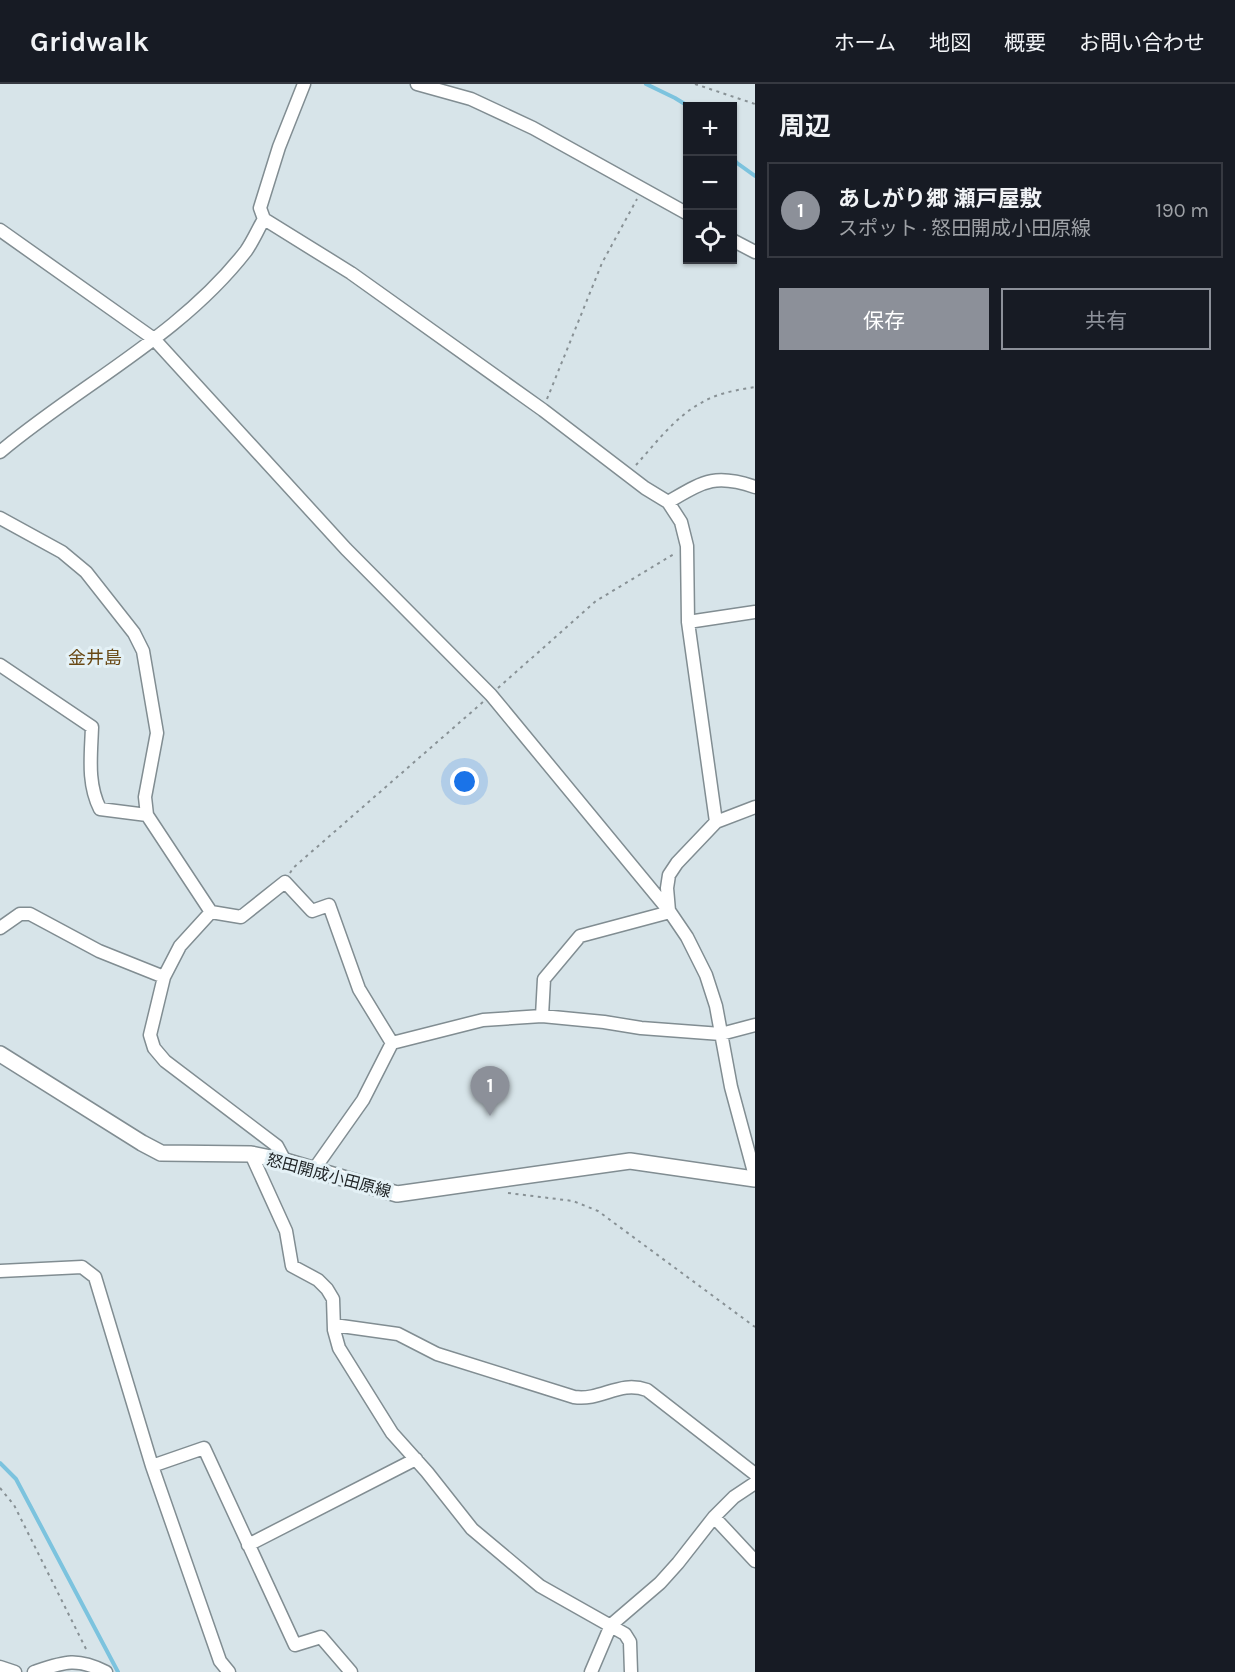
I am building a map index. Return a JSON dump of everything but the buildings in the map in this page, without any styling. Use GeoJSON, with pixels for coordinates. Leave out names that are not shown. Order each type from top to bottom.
{"type":"FeatureCollection","features":[{"type":"Feature","properties":{"kind":"main road","name":"怒田開成小田原線"},"geometry":{"type":"LineString","coordinates":[[0,1054],[161,1153],[251,1154],[315,1168],[397,1194],[630,1161],[755,1178]]}},
{"type":"Feature","properties":{"kind":"street"},"geometry":{"type":"LineString","coordinates":[[304,84],[279,147],[260,208],[264,219],[351,273],[543,410],[645,488],[668,502],[681,522],[687,546],[688,622],[717,822]]}},
{"type":"Feature","properties":{"kind":"street"},"geometry":{"type":"LineString","coordinates":[[417,84],[471,99],[532,128],[683,212]]}},
{"type":"Feature","properties":{"kind":"street"},"geometry":{"type":"LineString","coordinates":[[0,452],[188,312],[224,277],[247,249],[264,219]]}},
{"type":"Feature","properties":{"kind":"street"},"geometry":{"type":"LineString","coordinates":[[0,230],[154,339],[346,549],[491,695],[669,912],[687,937],[706,975],[716,1006],[731,1088],[755,1178]]}},
{"type":"Feature","properties":{"kind":"street"},"geometry":{"type":"LineString","coordinates":[[737,243],[755,252]]}},
{"type":"Feature","properties":{"kind":"street"},"geometry":{"type":"LineString","coordinates":[[668,502],[706,481],[736,480],[755,487]]}},
{"type":"Feature","properties":{"kind":"street"},"geometry":{"type":"LineString","coordinates":[[0,518],[62,552],[86,572],[134,633],[143,651],[157,733],[146,797],[147,815],[211,912],[241,917],[285,882],[312,911],[329,905],[359,989],[392,1043]]}},
{"type":"Feature","properties":{"kind":"street"},"geometry":{"type":"LineString","coordinates":[[688,622],[755,612]]}},
{"type":"Feature","properties":{"kind":"street"},"geometry":{"type":"LineString","coordinates":[[0,665],[92,727],[90,771],[93,795],[100,809],[147,815]]}},
{"type":"Feature","properties":{"kind":"street"},"geometry":{"type":"LineString","coordinates":[[669,912],[667,888],[669,875],[677,862],[717,822],[755,807]]}},
{"type":"Feature","properties":{"kind":"street"},"geometry":{"type":"LineString","coordinates":[[211,912],[180,946],[164,977],[150,1035],[154,1048],[165,1061],[277,1146],[285,1161]]}},
{"type":"Feature","properties":{"kind":"street"},"geometry":{"type":"LineString","coordinates":[[542,1016],[544,979],[580,936],[669,912]]}},
{"type":"Feature","properties":{"kind":"street"},"geometry":{"type":"LineString","coordinates":[[0,927],[20,914],[30,914],[99,951],[164,977]]}},
{"type":"Feature","properties":{"kind":"street"},"geometry":{"type":"LineString","coordinates":[[315,1168],[363,1100],[392,1043],[483,1020],[542,1016],[641,1028],[721,1034],[755,1025]]}},
{"type":"Feature","properties":{"kind":"street"},"geometry":{"type":"LineString","coordinates":[[251,1154],[286,1231],[292,1266],[318,1280],[327,1288],[333,1299],[333,1325],[339,1348],[392,1433],[472,1529],[540,1586],[625,1634],[630,1642],[631,1672]]}},
{"type":"Feature","properties":{"kind":"street"},"geometry":{"type":"LineString","coordinates":[[0,1271],[82,1267],[95,1277],[152,1466],[220,1661],[229,1672]]}},
{"type":"Feature","properties":{"kind":"street"},"geometry":{"type":"LineString","coordinates":[[333,1325],[398,1334],[437,1354],[574,1397],[594,1397],[624,1386],[639,1387],[647,1390],[755,1474]]}},
{"type":"Feature","properties":{"kind":"street"},"geometry":{"type":"LineString","coordinates":[[152,1466],[204,1448],[295,1645],[321,1637],[351,1672]]}},
{"type":"Feature","properties":{"kind":"street"},"geometry":{"type":"LineString","coordinates":[[248,1545],[416,1459]]}},
{"type":"Feature","properties":{"kind":"street"},"geometry":{"type":"LineString","coordinates":[[591,1672],[611,1625],[660,1583],[714,1517],[734,1497],[755,1483]]}},
{"type":"Feature","properties":{"kind":"street"},"geometry":{"type":"LineString","coordinates":[[714,1517],[755,1561]]}},
{"type":"Feature","properties":{"kind":"street"},"geometry":{"type":"LineString","coordinates":[[34,1672],[66,1661],[92,1665],[106,1672]]}},
{"type":"Feature","properties":{"kind":"street"},"geometry":{"type":"LineString","coordinates":[[0,1667],[15,1672]]}},
{"type":"Feature","properties":{"kind":"path"},"geometry":{"type":"LineString","coordinates":[[695,84],[755,104]]}},
{"type":"Feature","properties":{"kind":"path"},"geometry":{"type":"LineString","coordinates":[[543,410],[602,262],[642,189]]}},
{"type":"Feature","properties":{"kind":"path"},"geometry":{"type":"LineString","coordinates":[[627,474],[679,420],[701,402],[731,391],[755,387]]}},
{"type":"Feature","properties":{"kind":"path"},"geometry":{"type":"LineString","coordinates":[[285,882],[293,868],[596,601],[687,546]]}},
{"type":"Feature","properties":{"kind":"path"},"geometry":{"type":"LineString","coordinates":[[504,1192],[573,1201],[598,1211],[755,1327]]}},
{"type":"Feature","properties":{"kind":"path"},"geometry":{"type":"LineString","coordinates":[[1,1490],[14,1505],[87,1647],[92,1665]]}},
{"type":"Feature","properties":{"kind":"waterway"},"geometry":{"type":"LineString","coordinates":[[646,84],[683,103]]}},
{"type":"Feature","properties":{"kind":"waterway"},"geometry":{"type":"LineString","coordinates":[[737,163],[755,176]]}},
{"type":"Feature","properties":{"kind":"waterway"},"geometry":{"type":"LineString","coordinates":[[0,1463],[16,1479],[118,1672]]}},
{"type":"Feature","properties":{"kind":"place","name":"あしがり郷 瀬戸屋敷"},"geometry":{"type":"Point","coordinates":[490,1116]}},
{"type":"Feature","properties":{"kind":"district","name":"金井島"},"geometry":{"type":"Point","coordinates":[95,658]}}]}
